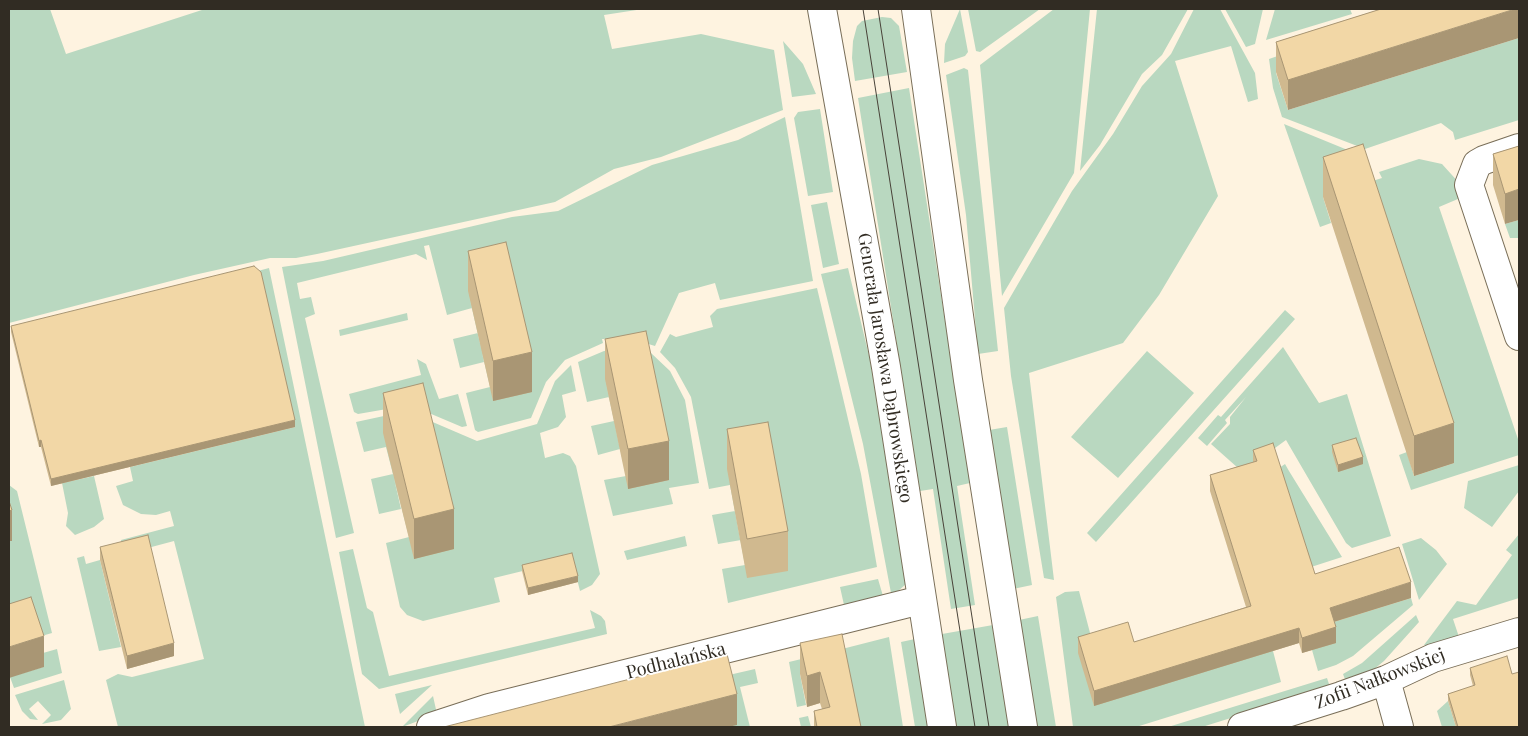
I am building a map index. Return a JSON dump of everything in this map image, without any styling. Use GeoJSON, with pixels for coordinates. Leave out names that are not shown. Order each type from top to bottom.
{"type":"FeatureCollection","features":[{"type":"Feature","properties":{"kind":"main road","name":"Generała Jarosława Dąbrowskiego"},"geometry":{"type":"LineString","coordinates":[[822,9],[886,367],[942,727]]}},
{"type":"Feature","properties":{"kind":"main road"},"geometry":{"type":"LineString","coordinates":[[916,9],[968,380],[1023,727]]}},
{"type":"Feature","properties":{"kind":"main road"},"geometry":{"type":"LineString","coordinates":[[1519,148],[1484,160],[1478,164],[1469,185],[1519,336]]}},
{"type":"Feature","properties":{"kind":"main road","name":"Podhalańska"},"geometry":{"type":"LineString","coordinates":[[431,727],[489,708],[922,600]]}},
{"type":"Feature","properties":{"kind":"main road","name":"Zofii Nałkowskiej"},"geometry":{"type":"LineString","coordinates":[[1242,727],[1386,680],[1433,658],[1519,632]]}},
{"type":"Feature","properties":{"kind":"main road"},"geometry":{"type":"LineString","coordinates":[[1386,680],[1399,727]]}},
{"type":"Feature","properties":{"kind":"green space"},"geometry":{"type":"Polygon","coordinates":[[[9,9],[50,9],[66,54],[205,9],[643,9],[604,15],[612,49],[701,34],[774,50],[783,110],[661,157],[614,169],[555,202],[317,254],[296,258],[270,258],[194,275],[9,323],[9,9]]]}},
{"type":"Feature","properties":{"kind":"green space"},"geometry":{"type":"Polygon","coordinates":[[[960,9],[968,52],[965,56],[944,63],[945,44],[960,9]]]}},
{"type":"Feature","properties":{"kind":"green space"},"geometry":{"type":"Polygon","coordinates":[[[968,9],[1040,9],[980,52],[976,51],[968,9]]]}},
{"type":"Feature","properties":{"kind":"green space"},"geometry":{"type":"Polygon","coordinates":[[[1054,9],[1090,9],[1074,173],[1002,296],[980,65],[1054,9]]]}},
{"type":"Feature","properties":{"kind":"green space"},"geometry":{"type":"Polygon","coordinates":[[[1097,9],[1188,9],[1162,55],[1142,74],[1100,145],[1080,171],[1097,9]]]}},
{"type":"Feature","properties":{"kind":"green space"},"geometry":{"type":"Polygon","coordinates":[[[1194,9],[1220,9],[1255,73],[1258,99],[1248,102],[1231,46],[1175,61],[1218,196],[1159,295],[1123,343],[1029,373],[1054,580],[1044,578],[1011,376],[1004,308],[1072,191],[1113,134],[1142,86],[1171,54],[1194,9]]]}},
{"type":"Feature","properties":{"kind":"green space"},"geometry":{"type":"Polygon","coordinates":[[[1225,9],[1263,9],[1255,44],[1246,47],[1225,9]]]}},
{"type":"Feature","properties":{"kind":"green space"},"geometry":{"type":"Polygon","coordinates":[[[1275,9],[1350,9],[1352,14],[1266,40],[1275,9]]]}},
{"type":"Feature","properties":{"kind":"green space"},"geometry":{"type":"Polygon","coordinates":[[[882,17],[891,18],[899,26],[907,72],[855,81],[852,58],[853,41],[857,26],[862,21],[882,17]]]}},
{"type":"Feature","properties":{"kind":"green space"},"geometry":{"type":"Polygon","coordinates":[[[1519,38],[1519,120],[1455,140],[1453,132],[1441,123],[1365,149],[1282,117],[1273,88],[1269,59],[1295,50],[1276,73],[1288,110],[1519,38]]]}},
{"type":"Feature","properties":{"kind":"green space"},"geometry":{"type":"Polygon","coordinates":[[[783,41],[803,64],[816,94],[792,97],[783,41]]]}},
{"type":"Feature","properties":{"kind":"green space"},"geometry":{"type":"Polygon","coordinates":[[[964,68],[968,70],[998,351],[978,354],[966,215],[946,75],[964,68]]]}},
{"type":"Feature","properties":{"kind":"green space"},"geometry":{"type":"Polygon","coordinates":[[[909,88],[970,483],[957,486],[975,605],[951,609],[933,489],[920,491],[858,98],[909,88]]]}},
{"type":"Feature","properties":{"kind":"green space"},"geometry":{"type":"Polygon","coordinates":[[[820,109],[833,192],[808,196],[794,118],[798,112],[820,109]]]}},
{"type":"Feature","properties":{"kind":"green space"},"geometry":{"type":"Polygon","coordinates":[[[785,117],[813,281],[720,300],[715,283],[679,293],[655,346],[632,339],[602,339],[603,343],[565,360],[546,382],[531,418],[478,432],[475,430],[466,393],[490,387],[472,308],[447,315],[429,245],[424,246],[427,260],[416,254],[297,283],[300,299],[311,297],[315,314],[305,318],[354,533],[336,538],[282,267],[323,261],[512,217],[558,211],[652,165],[738,140],[785,117]]]}},
{"type":"Feature","properties":{"kind":"green space"},"geometry":{"type":"Polygon","coordinates":[[[1284,124],[1355,153],[1323,197],[1331,223],[1320,227],[1284,124]]]}},
{"type":"Feature","properties":{"kind":"green space"},"geometry":{"type":"Polygon","coordinates":[[[1419,159],[1442,164],[1461,185],[1465,196],[1439,207],[1519,442],[1519,455],[1411,490],[1399,455],[1407,452],[1414,476],[1454,463],[1363,184],[1382,178],[1379,172],[1419,159]]]}},
{"type":"Feature","properties":{"kind":"green space"},"geometry":{"type":"Polygon","coordinates":[[[827,202],[839,264],[823,268],[811,205],[827,202]]]}},
{"type":"Feature","properties":{"kind":"green space"},"geometry":{"type":"Polygon","coordinates":[[[1519,220],[1519,238],[1510,238],[1505,224],[1519,220]]]}},
{"type":"Feature","properties":{"kind":"green space"},"geometry":{"type":"Polygon","coordinates":[[[269,268],[365,727],[118,727],[106,680],[118,674],[132,677],[204,659],[174,541],[144,549],[123,551],[121,540],[174,526],[170,511],[156,515],[141,514],[123,505],[116,486],[133,481],[130,467],[295,427],[254,272],[269,268]]]}},
{"type":"Feature","properties":{"kind":"green space"},"geometry":{"type":"Polygon","coordinates":[[[848,268],[870,360],[906,584],[897,592],[891,593],[863,444],[821,274],[848,268]]]}},
{"type":"Feature","properties":{"kind":"green space"},"geometry":{"type":"Polygon","coordinates":[[[817,288],[861,474],[877,567],[728,603],[722,569],[745,565],[730,485],[709,489],[691,397],[675,368],[660,352],[670,334],[676,337],[713,327],[710,316],[717,309],[817,288]]]}},
{"type":"Feature","properties":{"kind":"green space"},"geometry":{"type":"Polygon","coordinates":[[[1285,310],[1295,319],[1096,542],[1087,533],[1285,310]]]}},
{"type":"Feature","properties":{"kind":"green space"},"geometry":{"type":"Polygon","coordinates":[[[407,313],[408,320],[340,336],[339,330],[407,313]]]}},
{"type":"Feature","properties":{"kind":"green space"},"geometry":{"type":"Polygon","coordinates":[[[478,333],[484,362],[460,368],[453,339],[478,333]]]}},
{"type":"Feature","properties":{"kind":"green space"},"geometry":{"type":"Polygon","coordinates":[[[1283,347],[1319,403],[1347,394],[1391,536],[1352,548],[1346,543],[1286,440],[1260,459],[1238,468],[1211,444],[1230,424],[1230,417],[1246,397],[1225,420],[1227,423],[1207,446],[1198,438],[1218,415],[1221,417],[1283,347]]]}},
{"type":"Feature","properties":{"kind":"green space"},"geometry":{"type":"Polygon","coordinates":[[[629,349],[651,353],[670,371],[685,400],[699,483],[669,488],[673,504],[613,516],[604,480],[626,476],[609,397],[587,402],[578,362],[604,351],[629,349]]]}},
{"type":"Feature","properties":{"kind":"green space"},"geometry":{"type":"Polygon","coordinates":[[[1147,351],[1194,393],[1118,478],[1071,437],[1147,351]]]}},
{"type":"Feature","properties":{"kind":"green space"},"geometry":{"type":"Polygon","coordinates":[[[417,359],[426,364],[439,399],[458,394],[467,426],[462,427],[410,405],[358,414],[354,412],[349,394],[421,375],[417,359]]]}},
{"type":"Feature","properties":{"kind":"green space"},"geometry":{"type":"Polygon","coordinates":[[[571,365],[576,391],[562,395],[566,417],[558,427],[540,433],[545,458],[563,453],[570,456],[576,466],[600,574],[592,585],[580,591],[572,559],[494,578],[500,602],[423,621],[407,615],[400,607],[386,543],[409,537],[386,447],[364,452],[356,422],[407,411],[477,441],[537,424],[555,381],[571,365]]]}},
{"type":"Feature","properties":{"kind":"green space"},"geometry":{"type":"Polygon","coordinates":[[[614,421],[620,449],[598,455],[591,426],[614,421]]]}},
{"type":"Feature","properties":{"kind":"green space"},"geometry":{"type":"Polygon","coordinates":[[[1007,427],[1032,585],[1013,589],[989,430],[1007,427]]]}},
{"type":"Feature","properties":{"kind":"green space"},"geometry":{"type":"Polygon","coordinates":[[[1285,464],[1342,557],[1308,568],[1276,470],[1285,464]]]}},
{"type":"Feature","properties":{"kind":"green space"},"geometry":{"type":"Polygon","coordinates":[[[1519,465],[1519,491],[1492,527],[1464,508],[1468,481],[1519,465]]]}},
{"type":"Feature","properties":{"kind":"green space"},"geometry":{"type":"Polygon","coordinates":[[[393,474],[401,509],[379,514],[371,479],[393,474]]]}},
{"type":"Feature","properties":{"kind":"green space"},"geometry":{"type":"Polygon","coordinates":[[[94,476],[104,519],[94,527],[75,535],[66,526],[68,513],[62,483],[94,476]]]}},
{"type":"Feature","properties":{"kind":"green space"},"geometry":{"type":"Polygon","coordinates":[[[9,485],[17,491],[52,633],[38,637],[43,653],[57,649],[62,673],[14,688],[10,677],[43,667],[9,635],[9,541],[11,540],[9,532],[9,485]]]}},
{"type":"Feature","properties":{"kind":"green space"},"geometry":{"type":"Polygon","coordinates":[[[735,511],[741,540],[718,544],[712,515],[735,511]]]}},
{"type":"Feature","properties":{"kind":"green space"},"geometry":{"type":"Polygon","coordinates":[[[1519,534],[1519,598],[1453,619],[1459,637],[1430,646],[1424,645],[1457,601],[1476,605],[1512,555],[1506,550],[1519,534]]]}},
{"type":"Feature","properties":{"kind":"green space"},"geometry":{"type":"Polygon","coordinates":[[[685,536],[687,546],[627,560],[624,551],[685,536]]]}},
{"type":"Feature","properties":{"kind":"green space"},"geometry":{"type":"Polygon","coordinates":[[[1421,538],[1436,550],[1447,564],[1419,600],[1402,544],[1421,538]]]}},
{"type":"Feature","properties":{"kind":"green space"},"geometry":{"type":"Polygon","coordinates":[[[353,549],[367,608],[373,612],[389,676],[595,628],[590,610],[601,616],[605,621],[607,634],[379,689],[362,674],[339,552],[353,549]]]}},
{"type":"Feature","properties":{"kind":"green space"},"geometry":{"type":"Polygon","coordinates":[[[84,556],[86,564],[100,560],[121,647],[99,651],[77,558],[84,556]]]}},
{"type":"Feature","properties":{"kind":"green space"},"geometry":{"type":"Polygon","coordinates":[[[878,579],[883,596],[844,605],[840,587],[878,579]]]}},
{"type":"Feature","properties":{"kind":"green space"},"geometry":{"type":"Polygon","coordinates":[[[1079,591],[1094,648],[1273,651],[1281,682],[1136,727],[1073,727],[1056,597],[1065,592],[1079,591]]]}},
{"type":"Feature","properties":{"kind":"green space"},"geometry":{"type":"Polygon","coordinates":[[[1411,598],[1413,605],[1353,656],[1336,665],[1318,671],[1312,650],[1330,623],[1411,598]]]}},
{"type":"Feature","properties":{"kind":"green space"},"geometry":{"type":"Polygon","coordinates":[[[1416,615],[1419,622],[1384,661],[1367,675],[1346,682],[1343,674],[1362,663],[1416,615]]]}},
{"type":"Feature","properties":{"kind":"green space"},"geometry":{"type":"Polygon","coordinates":[[[1038,616],[1056,727],[1036,727],[1019,620],[1038,616]]]}},
{"type":"Feature","properties":{"kind":"green space"},"geometry":{"type":"Polygon","coordinates":[[[993,625],[1009,727],[956,727],[942,634],[993,625]]]}},
{"type":"Feature","properties":{"kind":"green space"},"geometry":{"type":"Polygon","coordinates":[[[889,637],[903,727],[854,727],[842,649],[889,637]]]}},
{"type":"Feature","properties":{"kind":"green space"},"geometry":{"type":"Polygon","coordinates":[[[915,639],[929,727],[915,727],[901,642],[915,639]]]}},
{"type":"Feature","properties":{"kind":"green space"},"geometry":{"type":"Polygon","coordinates":[[[822,654],[800,674],[806,705],[797,707],[789,662],[822,654]]]}},
{"type":"Feature","properties":{"kind":"green space"},"geometry":{"type":"Polygon","coordinates":[[[755,669],[758,683],[740,687],[750,727],[728,727],[694,683],[755,669]]]}},
{"type":"Feature","properties":{"kind":"green space"},"geometry":{"type":"Polygon","coordinates":[[[1327,678],[1330,687],[1202,727],[1168,727],[1327,678]]]}},
{"type":"Feature","properties":{"kind":"green space"},"geometry":{"type":"Polygon","coordinates":[[[64,680],[71,709],[61,720],[42,724],[51,715],[38,701],[29,709],[38,720],[30,719],[22,711],[15,695],[64,680]]]}},
{"type":"Feature","properties":{"kind":"green space"},"geometry":{"type":"Polygon","coordinates":[[[432,685],[400,714],[395,694],[432,685]]]}},
{"type":"Feature","properties":{"kind":"green space"},"geometry":{"type":"Polygon","coordinates":[[[433,696],[437,714],[402,727],[433,696]]]}},
{"type":"Feature","properties":{"kind":"green space"},"geometry":{"type":"Polygon","coordinates":[[[1448,701],[1456,727],[1442,727],[1437,711],[1448,701]]]}},
{"type":"Feature","properties":{"kind":"green space"},"geometry":{"type":"Polygon","coordinates":[[[808,716],[811,727],[801,727],[799,718],[808,716]]]}},
{"type":"Feature","properties":{"kind":"building"},"geometry":{"type":"Polygon","coordinates":[[[1381,9],[1515,9],[1288,80],[1276,42],[1381,9]]]}},
{"type":"Feature","properties":{"kind":"building"},"geometry":{"type":"Polygon","coordinates":[[[1363,144],[1454,423],[1414,436],[1323,157],[1363,144]]]}},
{"type":"Feature","properties":{"kind":"building"},"geometry":{"type":"Polygon","coordinates":[[[1519,146],[1519,189],[1505,194],[1493,154],[1519,146]]]}},
{"type":"Feature","properties":{"kind":"building"},"geometry":{"type":"Polygon","coordinates":[[[506,242],[532,352],[493,361],[468,251],[506,242]]]}},
{"type":"Feature","properties":{"kind":"building"},"geometry":{"type":"Polygon","coordinates":[[[254,266],[261,272],[295,420],[51,479],[41,440],[39,441],[11,326],[254,266]]]}},
{"type":"Feature","properties":{"kind":"building"},"geometry":{"type":"Polygon","coordinates":[[[646,331],[669,441],[628,449],[605,339],[646,331]]]}},
{"type":"Feature","properties":{"kind":"building"},"geometry":{"type":"Polygon","coordinates":[[[423,383],[454,509],[414,519],[383,393],[423,383]]]}},
{"type":"Feature","properties":{"kind":"building"},"geometry":{"type":"Polygon","coordinates":[[[768,422],[788,531],[747,539],[727,429],[768,422]]]}},
{"type":"Feature","properties":{"kind":"building"},"geometry":{"type":"Polygon","coordinates":[[[1356,438],[1363,457],[1338,465],[1332,445],[1356,438]]]}},
{"type":"Feature","properties":{"kind":"building"},"geometry":{"type":"Polygon","coordinates":[[[1273,443],[1315,574],[1399,547],[1411,582],[1330,608],[1336,627],[1302,638],[1299,628],[1094,691],[1078,637],[1128,622],[1134,642],[1251,606],[1210,475],[1257,461],[1253,450],[1273,443]]]}},
{"type":"Feature","properties":{"kind":"building"},"geometry":{"type":"Polygon","coordinates":[[[148,535],[174,643],[127,656],[100,547],[148,535]]]}},
{"type":"Feature","properties":{"kind":"building"},"geometry":{"type":"Polygon","coordinates":[[[572,553],[578,576],[528,588],[522,565],[572,553]]]}},
{"type":"Feature","properties":{"kind":"building"},"geometry":{"type":"Polygon","coordinates":[[[31,597],[44,636],[9,647],[9,604],[31,597]]]}},
{"type":"Feature","properties":{"kind":"building"},"geometry":{"type":"Polygon","coordinates":[[[842,634],[861,727],[817,727],[814,711],[830,707],[820,672],[807,676],[800,643],[842,634]]]}},
{"type":"Feature","properties":{"kind":"building"},"geometry":{"type":"Polygon","coordinates":[[[727,654],[737,694],[609,727],[444,727],[727,654]]]}},
{"type":"Feature","properties":{"kind":"building"},"geometry":{"type":"Polygon","coordinates":[[[1507,656],[1512,674],[1519,672],[1519,727],[1458,727],[1448,694],[1475,685],[1470,668],[1507,656]]]}},
{"type":"Feature","properties":{"kind":"tram line"},"geometry":{"type":"LineString","coordinates":[[863,9],[975,727]]}},
{"type":"Feature","properties":{"kind":"tram line"},"geometry":{"type":"LineString","coordinates":[[878,9],[989,727]]}}]}
